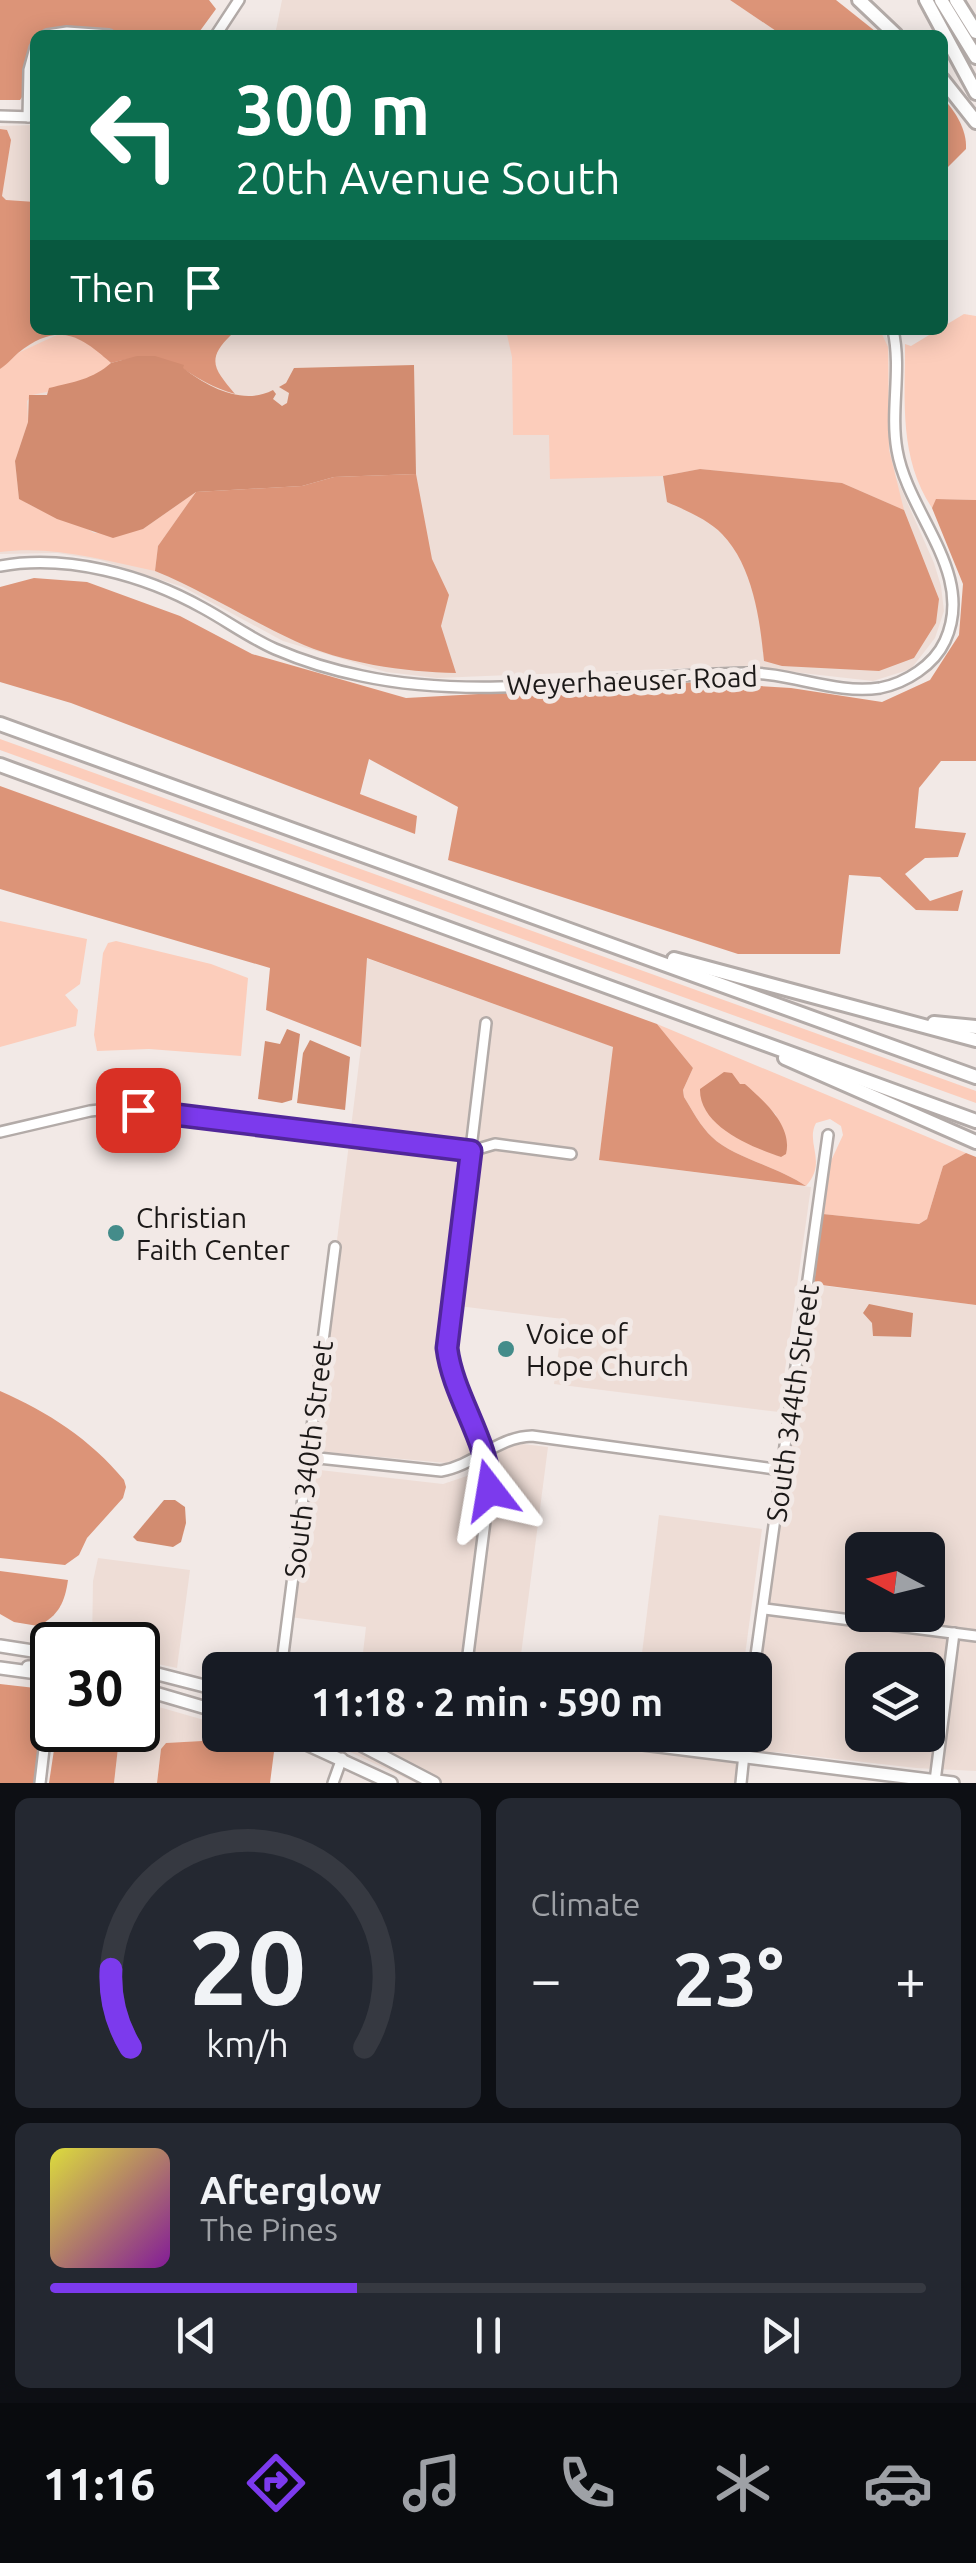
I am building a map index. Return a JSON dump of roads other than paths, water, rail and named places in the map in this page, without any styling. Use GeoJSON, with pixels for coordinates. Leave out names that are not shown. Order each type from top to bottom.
{"type":"FeatureCollection","features":[{"type":"Feature","properties":{"kind":"highway"},"geometry":{"type":"LineString","coordinates":[[859,0],[891,30]]}},
{"type":"Feature","properties":{"kind":"highway"},"geometry":{"type":"LineString","coordinates":[[926,0],[942,30]]}},
{"type":"Feature","properties":{"kind":"highway"},"geometry":{"type":"LineString","coordinates":[[941,0],[976,57]]}},
{"type":"Feature","properties":{"kind":"highway"},"geometry":{"type":"LineString","coordinates":[[956,0],[976,32]]}},
{"type":"Feature","properties":{"kind":"highway"},"geometry":{"type":"LineString","coordinates":[[948,41],[976,93]]}},
{"type":"Feature","properties":{"kind":"highway"},"geometry":{"type":"LineString","coordinates":[[948,87],[976,122]]}},
{"type":"Feature","properties":{"kind":"highway"},"geometry":{"type":"LineString","coordinates":[[0,724],[976,1077]]}},
{"type":"Feature","properties":{"kind":"highway"},"geometry":{"type":"LineString","coordinates":[[0,766],[976,1121]]}},
{"type":"Feature","properties":{"kind":"highway"},"geometry":{"type":"LineString","coordinates":[[566,927],[976,1040]]}},
{"type":"Feature","properties":{"kind":"highway"},"geometry":{"type":"LineString","coordinates":[[874,1013],[976,1026]]}},
{"type":"Feature","properties":{"kind":"highway"},"geometry":{"type":"LineString","coordinates":[[702,1019],[976,1142]]}},
{"type":"Feature","properties":{"kind":"main road"},"geometry":{"type":"LineString","coordinates":[[0,1646],[30,1651]]}},
{"type":"Feature","properties":{"kind":"main road"},"geometry":{"type":"LineString","coordinates":[[2,1668],[30,1667]]}},
{"type":"Feature","properties":{"kind":"main road"},"geometry":{"type":"LineString","coordinates":[[2,1668],[30,1674]]}},
{"type":"Feature","properties":{"kind":"main road"},"geometry":{"type":"LineString","coordinates":[[160,1674],[202,1685]]}},
{"type":"Feature","properties":{"kind":"main road"},"geometry":{"type":"LineString","coordinates":[[160,1694],[202,1707]]}},
{"type":"Feature","properties":{"kind":"main road"},"geometry":{"type":"LineString","coordinates":[[328,1752],[391,1783]]}},
{"type":"Feature","properties":{"kind":"main road"},"geometry":{"type":"LineString","coordinates":[[342,1758],[344,1752]]}},
{"type":"Feature","properties":{"kind":"main road"},"geometry":{"type":"LineString","coordinates":[[377,1752],[434,1783]]}},
{"type":"Feature","properties":{"kind":"main road"},"geometry":{"type":"LineString","coordinates":[[705,1752],[952,1783]]}},
{"type":"Feature","properties":{"kind":"street"},"geometry":{"type":"LineString","coordinates":[[219,30],[238,0]]}},
{"type":"Feature","properties":{"kind":"street"},"geometry":{"type":"LineString","coordinates":[[0,116],[30,117]]}},
{"type":"Feature","properties":{"kind":"street","name":"Weyerhaeuser Road"},"geometry":{"type":"LineString","coordinates":[[0,566],[50,562],[123,576],[200,606],[290,655],[364,676],[427,687],[750,673],[844,687],[883,687],[916,674],[944,642],[954,597],[940,547],[902,474],[896,447],[898,364],[894,335]]}},
{"type":"Feature","properties":{"kind":"street"},"geometry":{"type":"LineString","coordinates":[[468,1652],[490,1490],[482,1454],[450,1370],[447,1348],[486,1023]]}},
{"type":"Feature","properties":{"kind":"street"},"geometry":{"type":"LineString","coordinates":[[0,1132],[117,1108],[471,1151],[495,1144],[572,1154]]}},
{"type":"Feature","properties":{"kind":"street","name":"South 344th Street"},"geometry":{"type":"LineString","coordinates":[[757,1652],[828,1135]]}},
{"type":"Feature","properties":{"kind":"street","name":"South 340th Street"},"geometry":{"type":"LineString","coordinates":[[283,1652],[335,1247]]}},
{"type":"Feature","properties":{"kind":"street"},"geometry":{"type":"LineString","coordinates":[[310,1457],[437,1472],[462,1466],[512,1438],[532,1436],[782,1470]]}},
{"type":"Feature","properties":{"kind":"street"},"geometry":{"type":"LineString","coordinates":[[765,1609],[976,1636]]}},
{"type":"Feature","properties":{"kind":"street"},"geometry":{"type":"LineString","coordinates":[[935,1781],[954,1633]]}},
{"type":"Feature","properties":{"kind":"street"},"geometry":{"type":"LineString","coordinates":[[40,1783],[44,1752]]}},
{"type":"Feature","properties":{"kind":"street"},"geometry":{"type":"LineString","coordinates":[[741,1783],[744,1752]]}},
{"type":"Feature","properties":{"kind":"street"},"geometry":{"type":"LineString","coordinates":[[333,1783],[342,1758]]}},
{"type":"Feature","properties":{"kind":"place","name":"Christian Faith Center"},"geometry":{"type":"Point","coordinates":[116,1233]}},
{"type":"Feature","properties":{"kind":"place","name":"Voice of Hope Church"},"geometry":{"type":"Point","coordinates":[506,1349]}}]}
